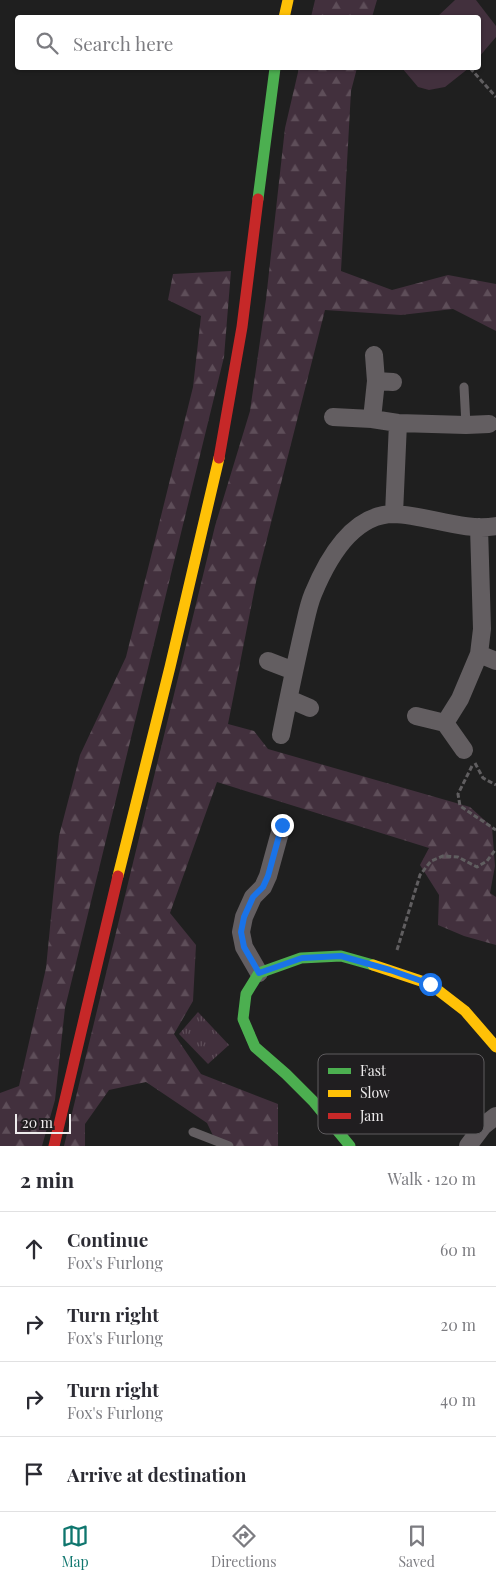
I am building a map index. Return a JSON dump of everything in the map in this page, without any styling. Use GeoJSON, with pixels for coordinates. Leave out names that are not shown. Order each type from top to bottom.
{"type":"FeatureCollection","features":[{"type":"Feature","properties":{"kind":"main road"},"geometry":{"type":"LineString","coordinates":[[285,15],[288,0]]}},
{"type":"Feature","properties":{"kind":"main road"},"geometry":{"type":"LineString","coordinates":[[54,1146],[192,574],[220,450],[242,328],[275,70]]}},
{"type":"Feature","properties":{"kind":"main road"},"geometry":{"type":"LineString","coordinates":[[318,1107],[255,1046],[243,1019],[246,994],[259,973],[302,958],[341,956],[390,970],[430,984],[465,1011],[496,1046]]}},
{"type":"Feature","properties":{"kind":"main road"},"geometry":{"type":"LineString","coordinates":[[340,1134],[350,1146]]}},
{"type":"Feature","properties":{"kind":"street"},"geometry":{"type":"LineString","coordinates":[[372,419],[384,381],[374,355]]}},
{"type":"Feature","properties":{"kind":"street"},"geometry":{"type":"LineString","coordinates":[[333,417],[372,419],[398,423],[489,424]]}},
{"type":"Feature","properties":{"kind":"street"},"geometry":{"type":"LineString","coordinates":[[394,514],[398,423]]}},
{"type":"Feature","properties":{"kind":"street"},"geometry":{"type":"LineString","coordinates":[[281,735],[312,595],[331,558],[345,538],[361,524],[375,517],[394,514],[487,527],[479,654],[460,699],[445,723]]}},
{"type":"Feature","properties":{"kind":"street"},"geometry":{"type":"LineString","coordinates":[[479,654],[496,661]]}},
{"type":"Feature","properties":{"kind":"street"},"geometry":{"type":"LineString","coordinates":[[268,661],[294,671]]}},
{"type":"Feature","properties":{"kind":"street"},"geometry":{"type":"LineString","coordinates":[[289,699],[310,708]]}},
{"type":"Feature","properties":{"kind":"street"},"geometry":{"type":"LineString","coordinates":[[416,716],[445,723],[464,750]]}},
{"type":"Feature","properties":{"kind":"street"},"geometry":{"type":"LineString","coordinates":[[259,973],[244,947],[241,932],[244,917],[253,897],[263,887],[268,876],[282,825]]}},
{"type":"Feature","properties":{"kind":"street"},"geometry":{"type":"LineString","coordinates":[[484,1125],[496,1116]]}},
{"type":"Feature","properties":{"kind":"street"},"geometry":{"type":"LineString","coordinates":[[468,1146],[477,1134]]}},
{"type":"Feature","properties":{"kind":"lane"},"geometry":{"type":"LineString","coordinates":[[464,387],[466,425]]}},
{"type":"Feature","properties":{"kind":"lane"},"geometry":{"type":"LineString","coordinates":[[193,1132],[229,1146]]}},
{"type":"Feature","properties":{"kind":"path"},"geometry":{"type":"LineString","coordinates":[[472,70],[496,98]]}},
{"type":"Feature","properties":{"kind":"path"},"geometry":{"type":"LineString","coordinates":[[496,785],[483,778],[474,762],[458,794],[460,806],[496,830]]}},
{"type":"Feature","properties":{"kind":"path"},"geometry":{"type":"LineString","coordinates":[[390,970],[420,875],[431,861],[444,856],[458,857],[477,867],[487,861],[496,849]]}},
{"type":"Feature","properties":{"kind":"green space"},"geometry":{"type":"Polygon","coordinates":[[[315,0],[377,0],[373,15],[311,15],[315,0]]]}},
{"type":"Feature","properties":{"kind":"green space"},"geometry":{"type":"Polygon","coordinates":[[[455,0],[476,0],[496,26],[496,37],[481,55],[481,15],[439,15],[455,0]]]}},
{"type":"Feature","properties":{"kind":"green space"},"geometry":{"type":"Polygon","coordinates":[[[299,70],[356,70],[351,91],[341,271],[392,290],[448,275],[496,284],[496,331],[453,309],[401,315],[325,310],[256,582],[228,724],[254,731],[268,749],[470,807],[492,827],[495,866],[490,893],[496,897],[496,945],[464,936],[438,925],[439,895],[420,865],[429,848],[217,782],[170,913],[196,945],[193,1001],[174,1034],[201,1074],[278,1104],[278,1146],[218,1146],[207,1123],[146,1082],[109,1090],[85,1124],[85,1146],[64,1146],[215,526],[250,411],[266,299],[285,128],[299,70]]]}},
{"type":"Feature","properties":{"kind":"green space"},"geometry":{"type":"Polygon","coordinates":[[[404,70],[466,70],[445,87],[429,90],[418,87],[404,70]]]}},
{"type":"Feature","properties":{"kind":"green space"},"geometry":{"type":"Polygon","coordinates":[[[231,271],[224,357],[65,1008],[55,1100],[42,1146],[0,1146],[0,1093],[19,1086],[46,968],[59,836],[80,755],[126,657],[193,387],[201,316],[168,300],[173,274],[231,271]]]}},
{"type":"Feature","properties":{"kind":"green space"},"geometry":{"type":"Polygon","coordinates":[[[198,1012],[229,1045],[208,1064],[179,1034],[198,1012]]]}},
{"type":"Feature","properties":{"kind":"traffic: fast"},"geometry":{"type":"LineString","coordinates":[[258,199],[275,70]]}},
{"type":"Feature","properties":{"kind":"traffic: fast"},"geometry":{"type":"LineString","coordinates":[[318,1107],[286,1074],[255,1047],[243,1019],[246,994],[259,973],[301,958],[341,956],[373,965]]}},
{"type":"Feature","properties":{"kind":"traffic: fast"},"geometry":{"type":"LineString","coordinates":[[340,1134],[350,1146]]}},
{"type":"Feature","properties":{"kind":"traffic: slow"},"geometry":{"type":"LineString","coordinates":[[285,15],[288,0]]}},
{"type":"Feature","properties":{"kind":"traffic: slow"},"geometry":{"type":"LineString","coordinates":[[118,876],[219,458]]}},
{"type":"Feature","properties":{"kind":"traffic: slow"},"geometry":{"type":"LineString","coordinates":[[373,965],[430,984],[465,1011],[496,1047]]}},
{"type":"Feature","properties":{"kind":"traffic: jam"},"geometry":{"type":"LineString","coordinates":[[219,458],[242,327],[258,199]]}},
{"type":"Feature","properties":{"kind":"traffic: jam"},"geometry":{"type":"LineString","coordinates":[[54,1146],[118,876]]}},
{"type":"Feature","properties":{"kind":"route"},"geometry":{"type":"LineString","coordinates":[[282,825],[268,876],[263,887],[253,897],[244,917],[241,932],[244,947],[259,973],[302,958],[341,956],[430,984]]}}]}
